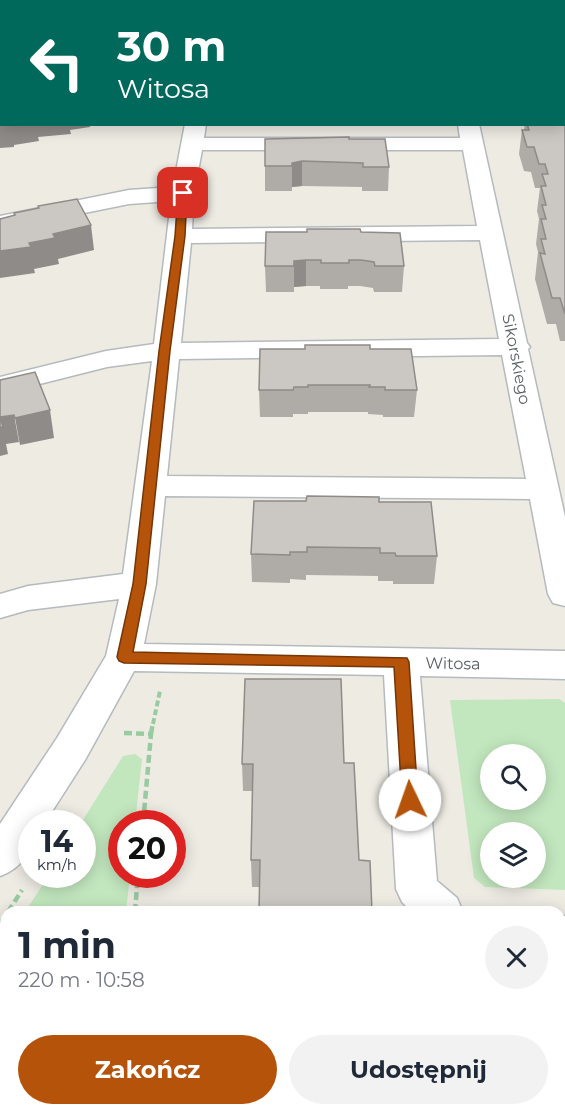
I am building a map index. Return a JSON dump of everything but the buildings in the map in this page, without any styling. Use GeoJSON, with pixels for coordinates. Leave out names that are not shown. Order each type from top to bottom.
{"type":"FeatureCollection","features":[{"type":"Feature","properties":{"kind":"street"},"geometry":{"type":"LineString","coordinates":[[0,858],[71,749],[124,657],[140,584],[183,193],[195,134],[470,134]]}},
{"type":"Feature","properties":{"kind":"street","name":"Sikorskiego"},"geometry":{"type":"LineString","coordinates":[[470,134],[516,347],[542,489],[565,594]]}},
{"type":"Feature","properties":{"kind":"street"},"geometry":{"type":"LineString","coordinates":[[0,223],[129,197],[183,193]]}},
{"type":"Feature","properties":{"kind":"street"},"geometry":{"type":"LineString","coordinates":[[180,236],[490,233]]}},
{"type":"Feature","properties":{"kind":"street"},"geometry":{"type":"LineString","coordinates":[[0,386],[106,359],[165,351],[516,347]]}},
{"type":"Feature","properties":{"kind":"street"},"geometry":{"type":"LineString","coordinates":[[151,486],[542,489]]}},
{"type":"Feature","properties":{"kind":"street"},"geometry":{"type":"LineString","coordinates":[[0,606],[28,598],[140,584]]}},
{"type":"Feature","properties":{"kind":"street","name":"Witosa"},"geometry":{"type":"LineString","coordinates":[[124,657],[565,665]]}},
{"type":"Feature","properties":{"kind":"street"},"geometry":{"type":"LineString","coordinates":[[401,662],[417,889],[435,906]]}},
{"type":"Feature","properties":{"kind":"path"},"geometry":{"type":"LineString","coordinates":[[122,733],[151,734],[144,810]]}},
{"type":"Feature","properties":{"kind":"path"},"geometry":{"type":"LineString","coordinates":[[12,906],[23,888]]}},
{"type":"Feature","properties":{"kind":"path"},"geometry":{"type":"LineString","coordinates":[[135,906],[137,888]]}},
{"type":"Feature","properties":{"kind":"green space"},"geometry":{"type":"Polygon","coordinates":[[[559,699],[565,703],[565,890],[512,888],[546,888],[546,822],[480,822],[480,883],[474,878],[450,700],[559,699]]]}},
{"type":"Feature","properties":{"kind":"green space"},"geometry":{"type":"Polygon","coordinates":[[[135,754],[142,759],[136,810],[108,810],[108,888],[129,888],[127,906],[29,906],[41,888],[96,888],[96,810],[89,810],[123,756],[135,754]]]}},
{"type":"Feature","properties":{"kind":"route"},"geometry":{"type":"LineString","coordinates":[[183,193],[140,584],[124,657],[401,662],[410,800]]}}]}
